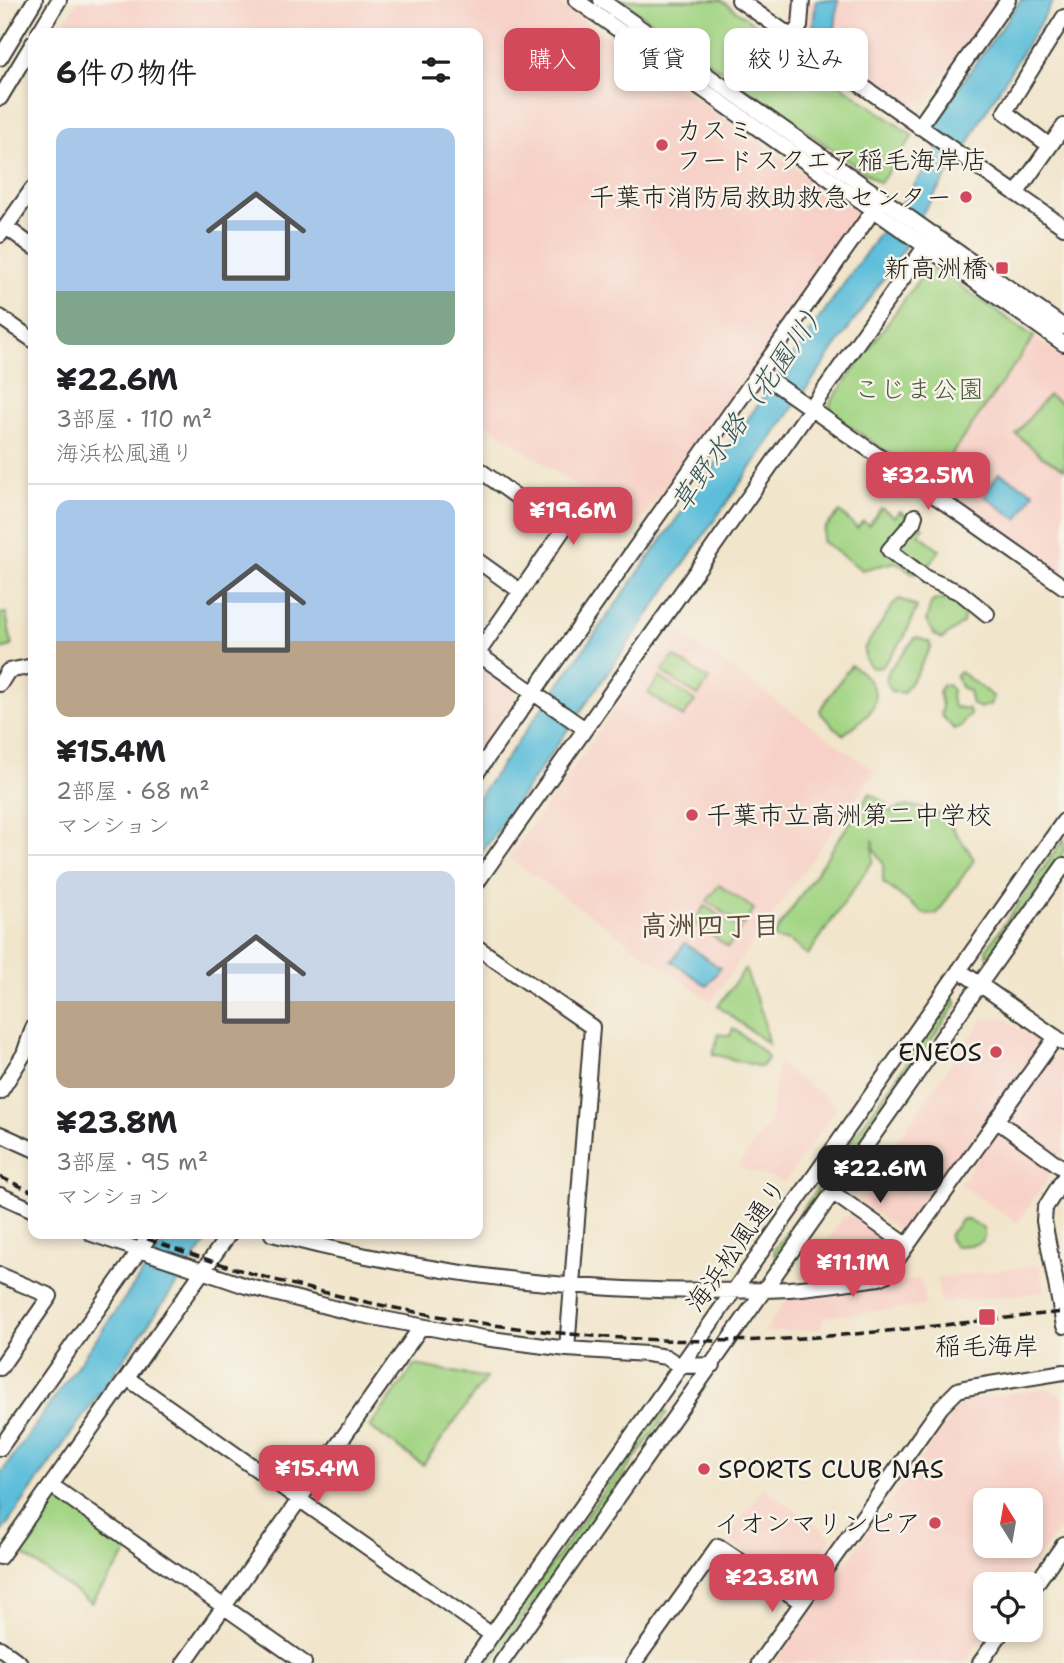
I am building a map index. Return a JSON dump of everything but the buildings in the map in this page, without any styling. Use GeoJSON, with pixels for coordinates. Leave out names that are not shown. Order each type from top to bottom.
{"type":"FeatureCollection","features":[{"type":"Feature","properties":{"kind":"street"},"geometry":{"type":"LineString","coordinates":[[23,59],[2,51],[35,0]]}},
{"type":"Feature","properties":{"kind":"street"},"geometry":{"type":"LineString","coordinates":[[42,28],[59,0]]}},
{"type":"Feature","properties":{"kind":"street"},"geometry":{"type":"LineString","coordinates":[[576,0],[878,203]]}},
{"type":"Feature","properties":{"kind":"street"},"geometry":{"type":"LineString","coordinates":[[601,0],[930,240],[1064,344]]}},
{"type":"Feature","properties":{"kind":"street"},"geometry":{"type":"LineString","coordinates":[[739,0],[778,28]]}},
{"type":"Feature","properties":{"kind":"street"},"geometry":{"type":"LineString","coordinates":[[798,28],[802,0]]}},
{"type":"Feature","properties":{"kind":"street"},"geometry":{"type":"LineString","coordinates":[[923,129],[1008,0]]}},
{"type":"Feature","properties":{"kind":"street"},"geometry":{"type":"LineString","coordinates":[[1050,146],[1005,112],[1064,18]]}},
{"type":"Feature","properties":{"kind":"street"},"geometry":{"type":"LineString","coordinates":[[0,98],[28,51]]}},
{"type":"Feature","properties":{"kind":"street"},"geometry":{"type":"LineString","coordinates":[[868,91],[1064,227]]}},
{"type":"Feature","properties":{"kind":"street"},"geometry":{"type":"LineString","coordinates":[[1016,194],[1064,126]]}},
{"type":"Feature","properties":{"kind":"street"},"geometry":{"type":"LineString","coordinates":[[28,195],[3,231],[28,244]]}},
{"type":"Feature","properties":{"kind":"street"},"geometry":{"type":"LineString","coordinates":[[483,764],[878,203]]}},
{"type":"Feature","properties":{"kind":"street"},"geometry":{"type":"LineString","coordinates":[[930,240],[1064,327]]}},
{"type":"Feature","properties":{"kind":"street"},"geometry":{"type":"LineString","coordinates":[[483,874],[930,240]]}},
{"type":"Feature","properties":{"kind":"street"},"geometry":{"type":"LineString","coordinates":[[0,317],[28,337]]}},
{"type":"Feature","properties":{"kind":"street"},"geometry":{"type":"LineString","coordinates":[[759,372],[1064,587]]}},
{"type":"Feature","properties":{"kind":"street"},"geometry":{"type":"LineString","coordinates":[[483,473],[564,530],[483,646]]}},
{"type":"Feature","properties":{"kind":"street"},"geometry":{"type":"LineString","coordinates":[[915,516],[889,550],[926,578],[961,593],[987,614]]}},
{"type":"Feature","properties":{"kind":"street"},"geometry":{"type":"LineString","coordinates":[[483,565],[520,591]]}},
{"type":"Feature","properties":{"kind":"street"},"geometry":{"type":"LineString","coordinates":[[483,657],[585,729]]}},
{"type":"Feature","properties":{"kind":"street"},"geometry":{"type":"LineString","coordinates":[[0,684],[8,671],[28,667]]}},
{"type":"Feature","properties":{"kind":"street","name":"海浜松風通り"},"geometry":{"type":"LineString","coordinates":[[472,1663],[1064,821]]}},
{"type":"Feature","properties":{"kind":"street","name":"海浜松風通り"},"geometry":{"type":"LineString","coordinates":[[501,1663],[1064,865]]}},
{"type":"Feature","properties":{"kind":"street"},"geometry":{"type":"LineString","coordinates":[[483,951],[592,1027],[567,1349]]}},
{"type":"Feature","properties":{"kind":"street"},"geometry":{"type":"LineString","coordinates":[[294,1239],[422,1268],[571,1287],[658,1291],[791,1289],[886,1275],[996,1121],[1060,1040],[960,970]]}},
{"type":"Feature","properties":{"kind":"street"},"geometry":{"type":"LineString","coordinates":[[0,1092],[24,1054],[28,1042]]}},
{"type":"Feature","properties":{"kind":"street"},"geometry":{"type":"LineString","coordinates":[[996,1121],[1064,1169]]}},
{"type":"Feature","properties":{"kind":"street"},"geometry":{"type":"LineString","coordinates":[[0,1134],[28,1147]]}},
{"type":"Feature","properties":{"kind":"street"},"geometry":{"type":"LineString","coordinates":[[1064,1178],[1045,1208],[1044,1221],[1057,1260],[1064,1326]]}},
{"type":"Feature","properties":{"kind":"street"},"geometry":{"type":"LineString","coordinates":[[833,1193],[907,1245]]}},
{"type":"Feature","properties":{"kind":"street"},"geometry":{"type":"LineString","coordinates":[[0,1195],[28,1208]]}},
{"type":"Feature","properties":{"kind":"street"},"geometry":{"type":"LineString","coordinates":[[106,1239],[299,1301],[421,1327],[567,1349],[647,1354],[666,1357],[680,1366],[713,1365]]}},
{"type":"Feature","properties":{"kind":"street"},"geometry":{"type":"LineString","coordinates":[[0,1448],[147,1239]]}},
{"type":"Feature","properties":{"kind":"street"},"geometry":{"type":"LineString","coordinates":[[0,1557],[225,1239]]}},
{"type":"Feature","properties":{"kind":"street"},"geometry":{"type":"LineString","coordinates":[[0,1275],[50,1296],[0,1368]]}},
{"type":"Feature","properties":{"kind":"street"},"geometry":{"type":"LineString","coordinates":[[184,1663],[421,1327]]}},
{"type":"Feature","properties":{"kind":"street"},"geometry":{"type":"LineString","coordinates":[[759,1663],[941,1407],[958,1390],[1064,1371]]}},
{"type":"Feature","properties":{"kind":"street"},"geometry":{"type":"LineString","coordinates":[[127,1378],[492,1635]]}},
{"type":"Feature","properties":{"kind":"street"},"geometry":{"type":"LineString","coordinates":[[51,1485],[304,1663]]}},
{"type":"Feature","properties":{"kind":"street"},"geometry":{"type":"LineString","coordinates":[[1043,1574],[1064,1544]]}},
{"type":"Feature","properties":{"kind":"street"},"geometry":{"type":"LineString","coordinates":[[634,1663],[718,1546],[801,1602]]}},
{"type":"Feature","properties":{"kind":"street"},"geometry":{"type":"LineString","coordinates":[[980,1663],[995,1642]]}},
{"type":"Feature","properties":{"kind":"street"},"geometry":{"type":"LineString","coordinates":[[0,1648],[20,1663]]}},
{"type":"Feature","properties":{"kind":"shaded area"},"geometry":{"type":"Polygon","coordinates":[[[78,0],[554,0],[594,28],[504,28],[504,91],[600,91],[600,32],[614,42],[614,91],[685,91],[861,214],[736,392],[635,528],[483,421],[483,28],[61,28],[78,0]]]}},
{"type":"Feature","properties":{"kind":"shaded area"},"geometry":{"type":"Polygon","coordinates":[[[810,0],[997,0],[924,103],[904,107],[868,81],[868,28],[808,28],[810,0]]]}},
{"type":"Feature","properties":{"kind":"shaded area"},"geometry":{"type":"Polygon","coordinates":[[[1034,337],[1064,359],[1064,577],[931,483],[1034,337]]]}},
{"type":"Feature","properties":{"kind":"shaded area","name":"千葉市立高洲第二中学校"},"geometry":{"type":"Polygon","coordinates":[[[678,631],[875,771],[711,1001],[509,858],[669,633],[678,631]]]}},
{"type":"Feature","properties":{"kind":"shaded area"},"geometry":{"type":"Polygon","coordinates":[[[483,665],[514,687],[515,698],[483,745],[483,665]]]}},
{"type":"Feature","properties":{"kind":"shaded area"},"geometry":{"type":"Polygon","coordinates":[[[1004,1017],[1036,1040],[1038,1047],[908,1230],[901,1232],[860,1203],[858,1195],[983,1019],[1004,1017]]]}},
{"type":"Feature","properties":{"kind":"shaded area"},"geometry":{"type":"Polygon","coordinates":[[[1058,1055],[1064,1060],[1064,1154],[1059,1155],[1012,1121],[1011,1113],[1050,1057],[1058,1055]]]}},
{"type":"Feature","properties":{"kind":"shaded area"},"geometry":{"type":"Polygon","coordinates":[[[778,1063],[836,1105],[785,1182],[737,1167],[770,1122],[778,1063]]]}},
{"type":"Feature","properties":{"kind":"shaded area"},"geometry":{"type":"Polygon","coordinates":[[[1003,1134],[1049,1167],[1050,1176],[1017,1223],[960,1184],[995,1135],[1003,1134]]]}},
{"type":"Feature","properties":{"kind":"shaded area"},"geometry":{"type":"Polygon","coordinates":[[[851,1216],[891,1244],[893,1251],[882,1270],[800,1279],[843,1218],[851,1216]]]}},
{"type":"Feature","properties":{"kind":"shaded area"},"geometry":{"type":"Polygon","coordinates":[[[1040,1265],[1045,1292],[940,1303],[937,1278],[1040,1265]]]}},
{"type":"Feature","properties":{"kind":"shaded area"},"geometry":{"type":"Polygon","coordinates":[[[917,1279],[922,1283],[925,1306],[823,1317],[820,1329],[764,1332],[787,1298],[917,1279]]]}},
{"type":"Feature","properties":{"kind":"shaded area"},"geometry":{"type":"Polygon","coordinates":[[[1048,1388],[1064,1398],[1064,1522],[1043,1552],[1043,1488],[973,1488],[973,1558],[1038,1558],[1029,1572],[973,1572],[973,1642],[979,1642],[964,1663],[775,1663],[958,1406],[969,1400],[1048,1388]]]}},
{"type":"Feature","properties":{"kind":"shaded area"},"geometry":{"type":"Polygon","coordinates":[[[764,1488],[832,1537],[800,1583],[791,1584],[731,1542],[730,1534],[764,1488]]]}},
{"type":"Feature","properties":{"kind":"green space"},"geometry":{"type":"Polygon","coordinates":[[[621,0],[721,0],[761,28],[724,28],[724,73],[710,63],[710,28],[661,28],[621,0]]]}},
{"type":"Feature","properties":{"kind":"green space"},"geometry":{"type":"Polygon","coordinates":[[[750,91],[849,91],[913,136],[880,183],[750,91]]]}},
{"type":"Feature","properties":{"kind":"green space","name":"こじま公園"},"geometry":{"type":"Polygon","coordinates":[[[936,269],[1034,337],[931,483],[831,413],[830,403],[925,271],[936,269]]]}},
{"type":"Feature","properties":{"kind":"green space"},"geometry":{"type":"Polygon","coordinates":[[[1048,395],[1064,405],[1064,469],[1042,456],[1016,434],[1048,395]]]}},
{"type":"Feature","properties":{"kind":"green space"},"geometry":{"type":"Polygon","coordinates":[[[881,508],[895,517],[900,511],[923,528],[919,534],[940,550],[926,569],[915,574],[895,562],[862,570],[822,541],[825,528],[840,512],[857,528],[863,521],[869,525],[881,508]]]}},
{"type":"Feature","properties":{"kind":"green space"},"geometry":{"type":"Polygon","coordinates":[[[900,599],[917,607],[904,638],[882,667],[872,668],[865,659],[864,649],[895,602],[900,599]]]}},
{"type":"Feature","properties":{"kind":"green space"},"geometry":{"type":"Polygon","coordinates":[[[935,600],[947,600],[961,607],[964,616],[963,623],[942,639],[935,635],[926,621],[931,603],[935,600]]]}},
{"type":"Feature","properties":{"kind":"green space"},"geometry":{"type":"Polygon","coordinates":[[[6,613],[12,646],[0,649],[0,614],[6,613]]]}},
{"type":"Feature","properties":{"kind":"green space"},"geometry":{"type":"Polygon","coordinates":[[[916,637],[929,642],[931,646],[903,693],[891,691],[885,680],[889,670],[916,637]]]}},
{"type":"Feature","properties":{"kind":"green space"},"geometry":{"type":"Polygon","coordinates":[[[674,656],[709,680],[698,696],[662,672],[674,656]]]}},
{"type":"Feature","properties":{"kind":"green space"},"geometry":{"type":"Polygon","coordinates":[[[851,665],[868,679],[875,698],[870,712],[843,735],[820,710],[851,665]]]}},
{"type":"Feature","properties":{"kind":"green space"},"geometry":{"type":"Polygon","coordinates":[[[960,672],[994,697],[990,705],[980,708],[972,704],[969,691],[961,687],[956,676],[960,672]]]}},
{"type":"Feature","properties":{"kind":"green space"},"geometry":{"type":"Polygon","coordinates":[[[660,677],[695,701],[683,717],[648,693],[660,677]]]}},
{"type":"Feature","properties":{"kind":"green space"},"geometry":{"type":"Polygon","coordinates":[[[942,685],[948,685],[952,689],[954,707],[969,709],[970,715],[962,726],[954,729],[941,715],[939,692],[942,685]]]}},
{"type":"Feature","properties":{"kind":"green space"},"geometry":{"type":"Polygon","coordinates":[[[870,793],[888,805],[891,812],[910,806],[944,816],[974,860],[937,914],[924,914],[883,882],[883,863],[874,849],[873,839],[873,861],[808,955],[787,939],[775,939],[774,935],[870,793]]]}},
{"type":"Feature","properties":{"kind":"green space"},"geometry":{"type":"Polygon","coordinates":[[[1064,839],[1064,851],[991,954],[987,955],[986,950],[1064,839]]]}},
{"type":"Feature","properties":{"kind":"green space"},"geometry":{"type":"Polygon","coordinates":[[[719,885],[754,909],[743,926],[707,901],[719,885]]]}},
{"type":"Feature","properties":{"kind":"green space"},"geometry":{"type":"Polygon","coordinates":[[[705,906],[740,930],[728,947],[693,922],[705,906]]]}},
{"type":"Feature","properties":{"kind":"green space"},"geometry":{"type":"Polygon","coordinates":[[[745,969],[763,1016],[768,1044],[718,1006],[745,969]]]}},
{"type":"Feature","properties":{"kind":"green space"},"geometry":{"type":"Polygon","coordinates":[[[952,999],[956,1001],[956,1005],[779,1255],[775,1255],[774,1250],[952,999]]]}},
{"type":"Feature","properties":{"kind":"green space"},"geometry":{"type":"Polygon","coordinates":[[[733,1028],[766,1054],[768,1059],[761,1067],[713,1054],[719,1034],[730,1036],[733,1028]]]}},
{"type":"Feature","properties":{"kind":"green space"},"geometry":{"type":"Polygon","coordinates":[[[962,1219],[983,1228],[983,1239],[980,1242],[955,1246],[949,1239],[962,1219]]]}},
{"type":"Feature","properties":{"kind":"green space"},"geometry":{"type":"Polygon","coordinates":[[[415,1365],[486,1378],[423,1465],[370,1427],[415,1365]]]}},
{"type":"Feature","properties":{"kind":"green space"},"geometry":{"type":"Polygon","coordinates":[[[662,1409],[667,1413],[491,1663],[482,1663],[662,1409]]]}},
{"type":"Feature","properties":{"kind":"green space"},"geometry":{"type":"Polygon","coordinates":[[[58,1496],[131,1548],[91,1603],[18,1551],[58,1496]]]}},
{"type":"Feature","properties":{"kind":"water"},"geometry":{"type":"Polygon","coordinates":[[[816,0],[838,0],[835,28],[813,28],[816,0]]]}},
{"type":"Feature","properties":{"kind":"water"},"geometry":{"type":"Polygon","coordinates":[[[1021,0],[1054,0],[967,146],[923,212],[900,255],[483,851],[483,791],[937,153],[933,123],[1021,0]]]}},
{"type":"Feature","properties":{"kind":"water"},"geometry":{"type":"Polygon","coordinates":[[[999,473],[1034,492],[1018,520],[984,496],[999,473]]]}},
{"type":"Feature","properties":{"kind":"water"},"geometry":{"type":"Polygon","coordinates":[[[685,943],[720,968],[707,986],[672,961],[685,943]]]}},
{"type":"Feature","properties":{"kind":"water"},"geometry":{"type":"Polygon","coordinates":[[[166,1239],[208,1239],[0,1534],[0,1475],[166,1239]]]}},
{"type":"Feature","properties":{"kind":"railway"},"geometry":{"type":"LineString","coordinates":[[0,1177],[28,1190]]}},
{"type":"Feature","properties":{"kind":"railway"},"geometry":{"type":"LineString","coordinates":[[148,1239],[231,1267],[325,1293],[449,1318],[574,1334],[637,1339],[763,1340],[876,1332],[1064,1312]]}},
{"type":"Feature","properties":{"kind":"place","name":"カスミ フードスクエア稲毛海岸店"},"geometry":{"type":"Point","coordinates":[662,145]}},
{"type":"Feature","properties":{"kind":"place","name":"千葉市消防局救助救急センター"},"geometry":{"type":"Point","coordinates":[966,197]}},
{"type":"Feature","properties":{"kind":"place","name":"新高洲橋"},"geometry":{"type":"Point","coordinates":[1002,268]}},
{"type":"Feature","properties":{"kind":"place","name":"千葉市立高洲第二中学校"},"geometry":{"type":"Point","coordinates":[692,815]}},
{"type":"Feature","properties":{"kind":"place","name":"ENEOS"},"geometry":{"type":"Point","coordinates":[996,1052]}},
{"type":"Feature","properties":{"kind":"place","name":"稲毛海岸"},"geometry":{"type":"Point","coordinates":[987,1317]}},
{"type":"Feature","properties":{"kind":"place","name":"SPORTS CLUB NAS"},"geometry":{"type":"Point","coordinates":[704,1469]}},
{"type":"Feature","properties":{"kind":"place","name":"イオンマリンピア"},"geometry":{"type":"Point","coordinates":[935,1523]}},
{"type":"Feature","properties":{"kind":"district","name":"高洲四丁目"},"geometry":{"type":"Point","coordinates":[710,925]}},
{"type":"Feature","properties":{"kind":"water label","name":"草野水路（花園川）"},"geometry":{"type":"Point","coordinates":[749,405]}}]}
